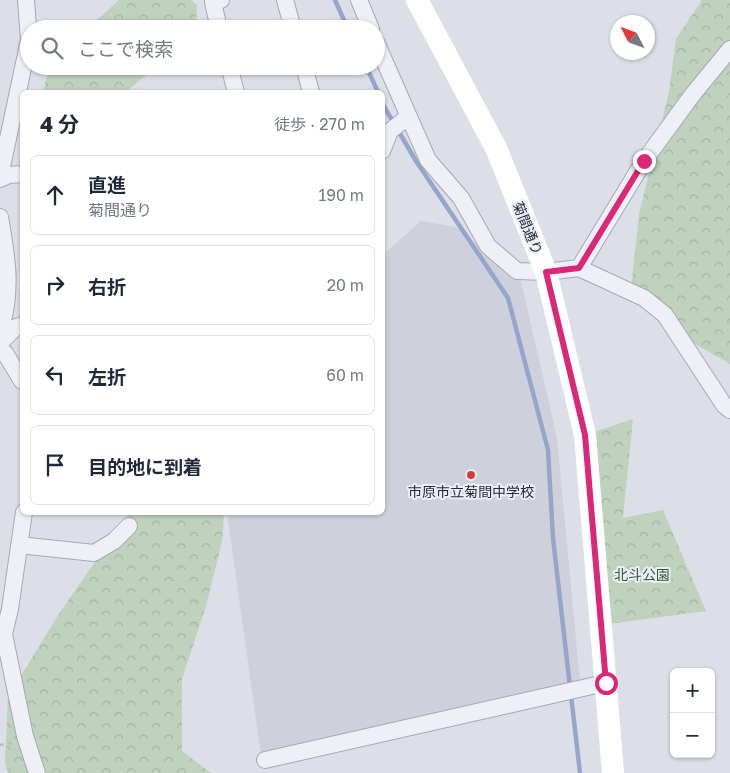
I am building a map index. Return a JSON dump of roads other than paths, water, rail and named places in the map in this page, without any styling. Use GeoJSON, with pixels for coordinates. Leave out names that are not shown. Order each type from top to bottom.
{"type":"FeatureCollection","features":[{"type":"Feature","properties":{"kind":"street"},"geometry":{"type":"LineString","coordinates":[[26,0],[28,20]]}},
{"type":"Feature","properties":{"kind":"street"},"geometry":{"type":"LineString","coordinates":[[217,20],[212,2],[221,0]]}},
{"type":"Feature","properties":{"kind":"street"},"geometry":{"type":"LineString","coordinates":[[285,0],[291,20]]}},
{"type":"Feature","properties":{"kind":"street"},"geometry":{"type":"LineString","coordinates":[[358,0],[367,20]]}},
{"type":"Feature","properties":{"kind":"street","name":"菊間通り"},"geometry":{"type":"LineString","coordinates":[[417,0],[496,148],[546,272],[585,435],[612,773]]}},
{"type":"Feature","properties":{"kind":"street"},"geometry":{"type":"LineString","coordinates":[[579,268],[644,161],[693,94],[730,49]]}},
{"type":"Feature","properties":{"kind":"street"},"geometry":{"type":"LineString","coordinates":[[385,63],[428,160],[462,198],[488,246],[517,271],[546,272],[579,268],[644,298],[665,315],[724,405],[730,410]]}},
{"type":"Feature","properties":{"kind":"street"},"geometry":{"type":"LineString","coordinates":[[20,174],[0,177],[22,75]]}},
{"type":"Feature","properties":{"kind":"street"},"geometry":{"type":"LineString","coordinates":[[231,75],[235,90]]}},
{"type":"Feature","properties":{"kind":"street"},"geometry":{"type":"LineString","coordinates":[[306,75],[310,90]]}},
{"type":"Feature","properties":{"kind":"street"},"geometry":{"type":"LineString","coordinates":[[386,130],[408,117]]}},
{"type":"Feature","properties":{"kind":"street"},"geometry":{"type":"LineString","coordinates":[[0,217],[9,271],[9,295],[0,331]]}},
{"type":"Feature","properties":{"kind":"street"},"geometry":{"type":"LineString","coordinates":[[0,343],[16,327],[20,326]]}},
{"type":"Feature","properties":{"kind":"street"},"geometry":{"type":"LineString","coordinates":[[0,350],[5,353],[20,378]]}},
{"type":"Feature","properties":{"kind":"street"},"geometry":{"type":"LineString","coordinates":[[24,515],[10,609],[2,634],[25,736],[37,773]]}},
{"type":"Feature","properties":{"kind":"street"},"geometry":{"type":"LineString","coordinates":[[19,545],[94,552],[114,541],[129,526]]}},
{"type":"Feature","properties":{"kind":"street"},"geometry":{"type":"LineString","coordinates":[[265,760],[606,683]]}},
{"type":"Feature","properties":{"kind":"waterway"},"geometry":{"type":"LineString","coordinates":[[335,0],[344,20]]}},
{"type":"Feature","properties":{"kind":"waterway"},"geometry":{"type":"LineString","coordinates":[[370,75],[377,90]]}},
{"type":"Feature","properties":{"kind":"waterway"},"geometry":{"type":"LineString","coordinates":[[385,108],[416,161],[508,298],[548,450],[553,538],[570,687]]}},
{"type":"Feature","properties":{"kind":"waterway"},"geometry":{"type":"LineString","coordinates":[[571,695],[580,773]]}},
{"type":"Feature","properties":{"kind":"place","name":"市原市立菊間中学校"},"geometry":{"type":"Point","coordinates":[471,475]}},
{"type":"Feature","properties":{"kind":"park label","name":"北斗公園"},"geometry":{"type":"Point","coordinates":[642,574]}}]}
